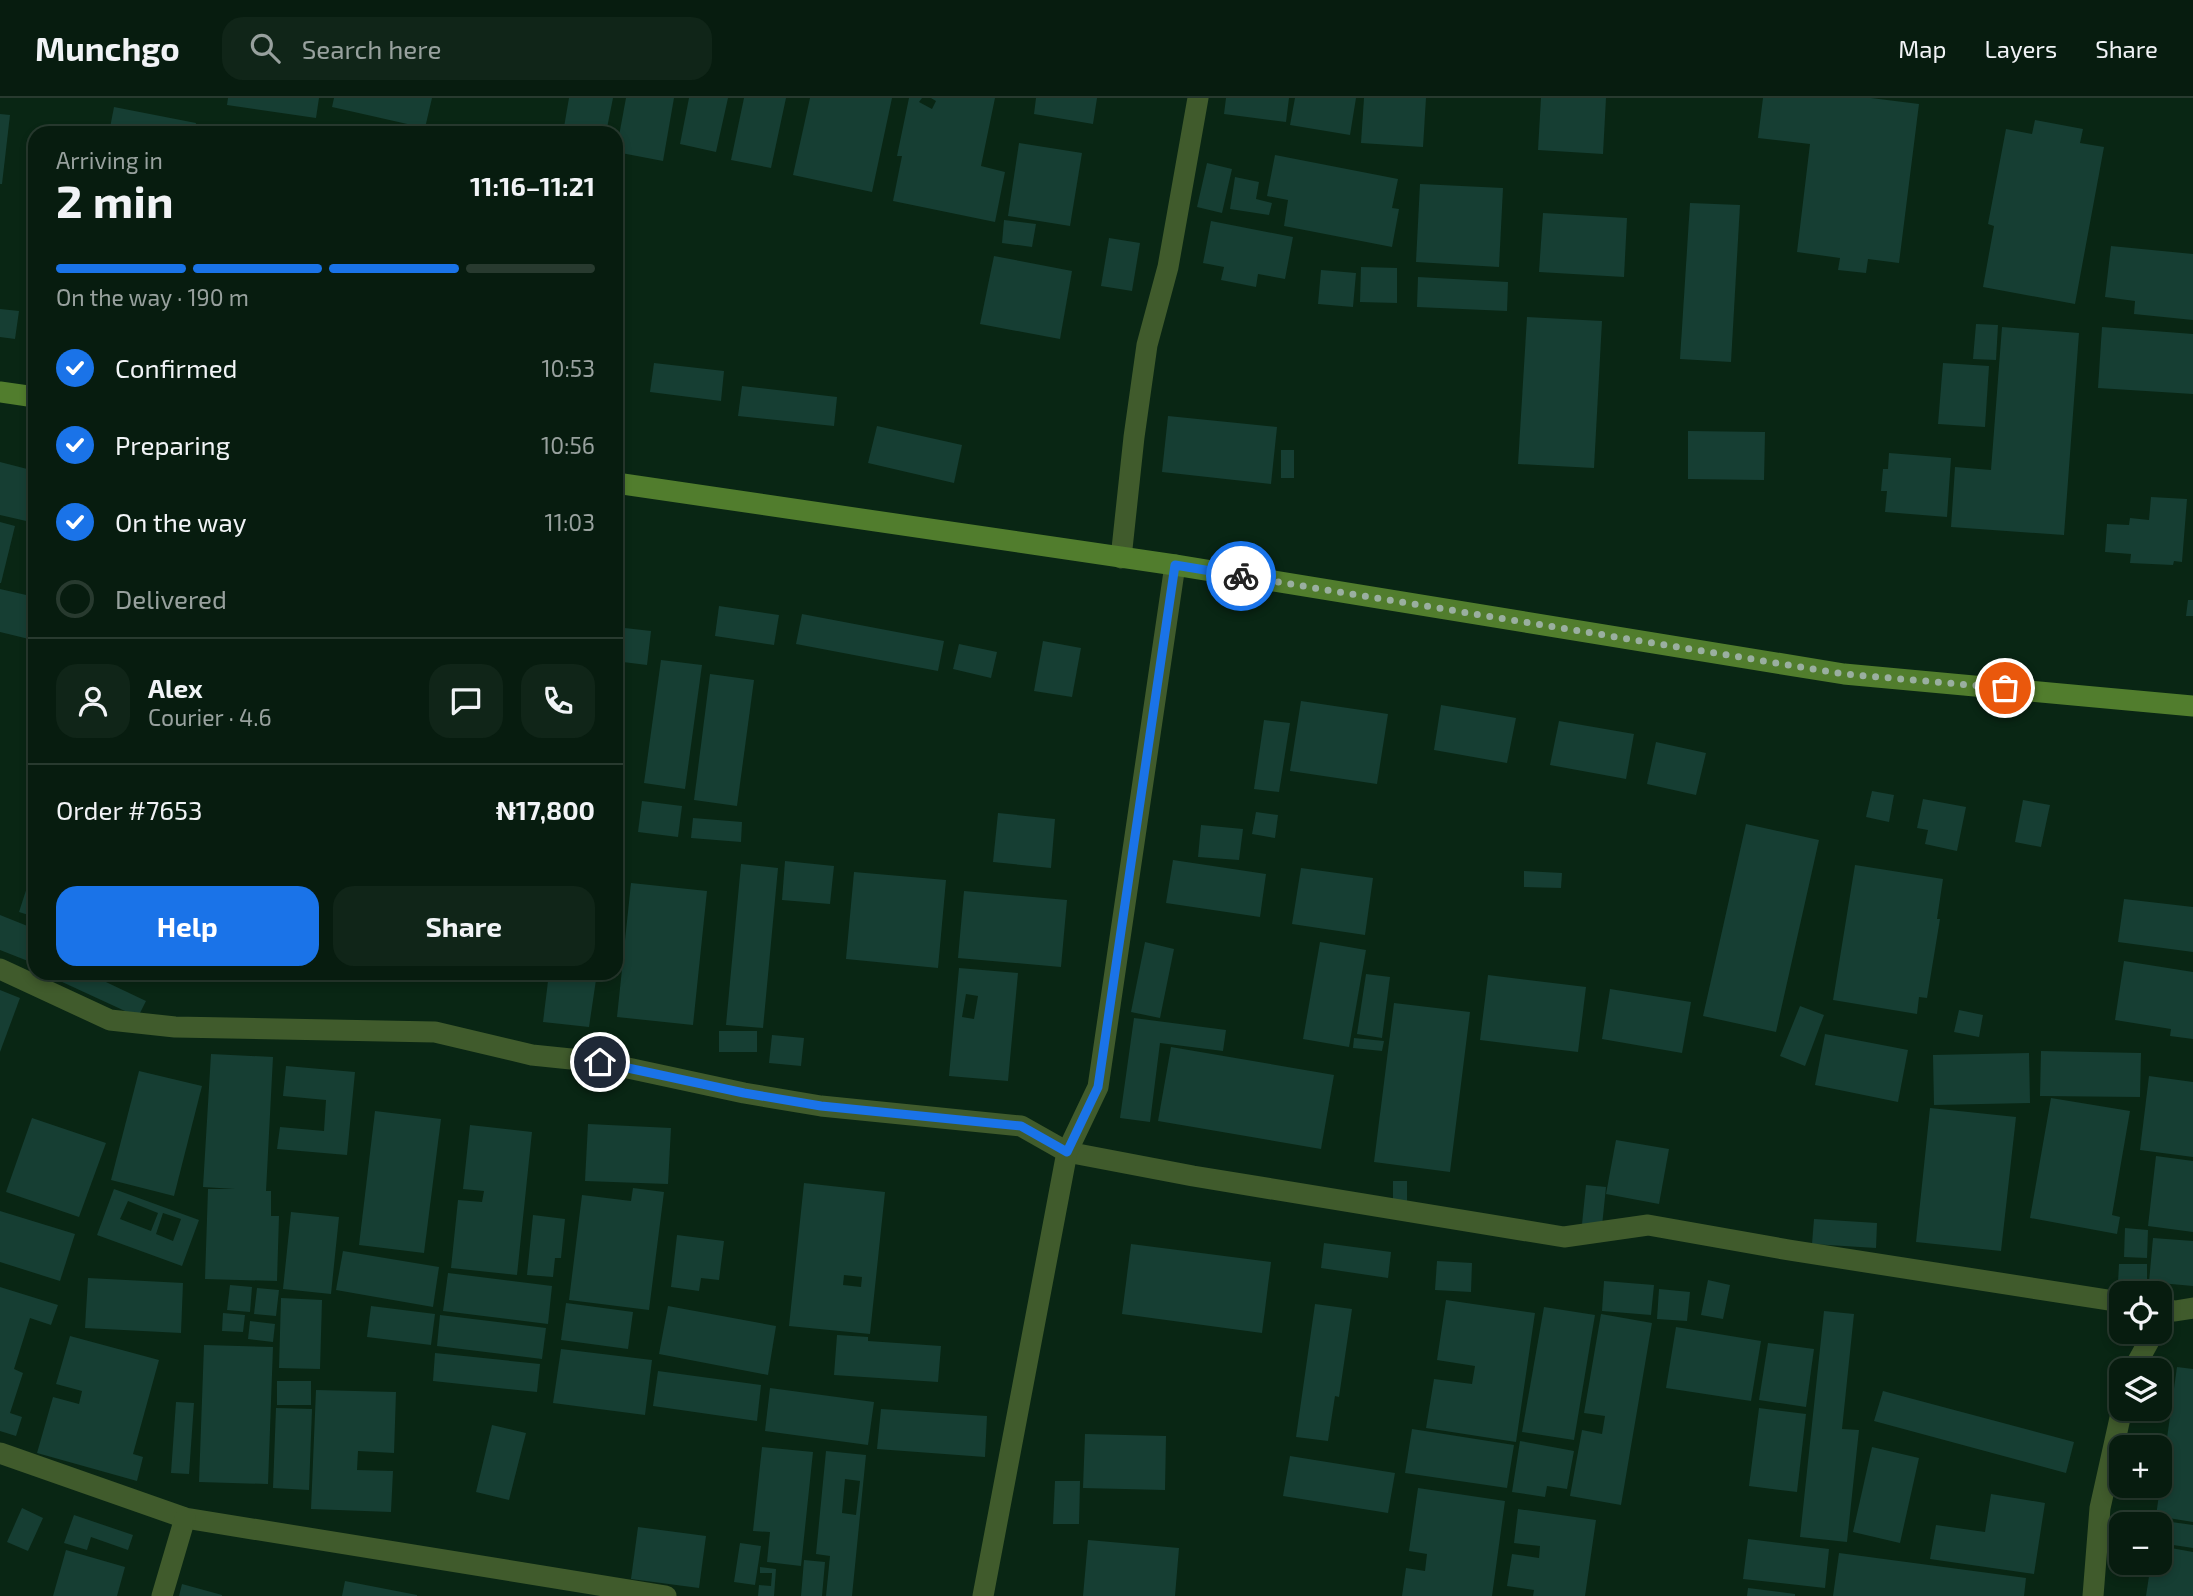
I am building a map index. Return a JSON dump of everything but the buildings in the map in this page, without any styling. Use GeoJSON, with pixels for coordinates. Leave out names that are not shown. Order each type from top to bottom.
{"type":"FeatureCollection","features":[{"type":"Feature","properties":{"kind":"street"},"geometry":{"type":"LineString","coordinates":[[1121,558],[1147,345],[1168,267],[1198,98]]}},
{"type":"Feature","properties":{"kind":"street"},"geometry":{"type":"LineString","coordinates":[[0,392],[28,396]]}},
{"type":"Feature","properties":{"kind":"street"},"geometry":{"type":"LineString","coordinates":[[623,484],[1175,565],[1844,674],[2193,706]]}},
{"type":"Feature","properties":{"kind":"street"},"geometry":{"type":"LineString","coordinates":[[984,1596],[1067,1152],[1098,1087],[1175,565]]}},
{"type":"Feature","properties":{"kind":"street"},"geometry":{"type":"LineString","coordinates":[[0,970],[110,1020],[175,1027],[435,1032],[532,1055],[600,1062],[744,1093],[821,1106],[1021,1126],[1067,1152],[1193,1176],[1564,1237],[1648,1225],[2109,1300]]}},
{"type":"Feature","properties":{"kind":"street"},"geometry":{"type":"LineString","coordinates":[[2093,1596],[2100,1508],[2119,1421]]}},
{"type":"Feature","properties":{"kind":"street"},"geometry":{"type":"LineString","coordinates":[[0,1453],[185,1518],[666,1596]]}},
{"type":"Feature","properties":{"kind":"street"},"geometry":{"type":"LineString","coordinates":[[162,1596],[185,1518]]}},
{"type":"Feature","properties":{"kind":"way so far"},"geometry":{"type":"LineString","coordinates":[[1241,576],[1844,674],[2005,688]]}},
{"type":"Feature","properties":{"kind":"route"},"geometry":{"type":"LineString","coordinates":[[600,1062],[744,1093],[821,1106],[1021,1126],[1067,1152],[1098,1087],[1175,565],[1241,576]]}}]}
